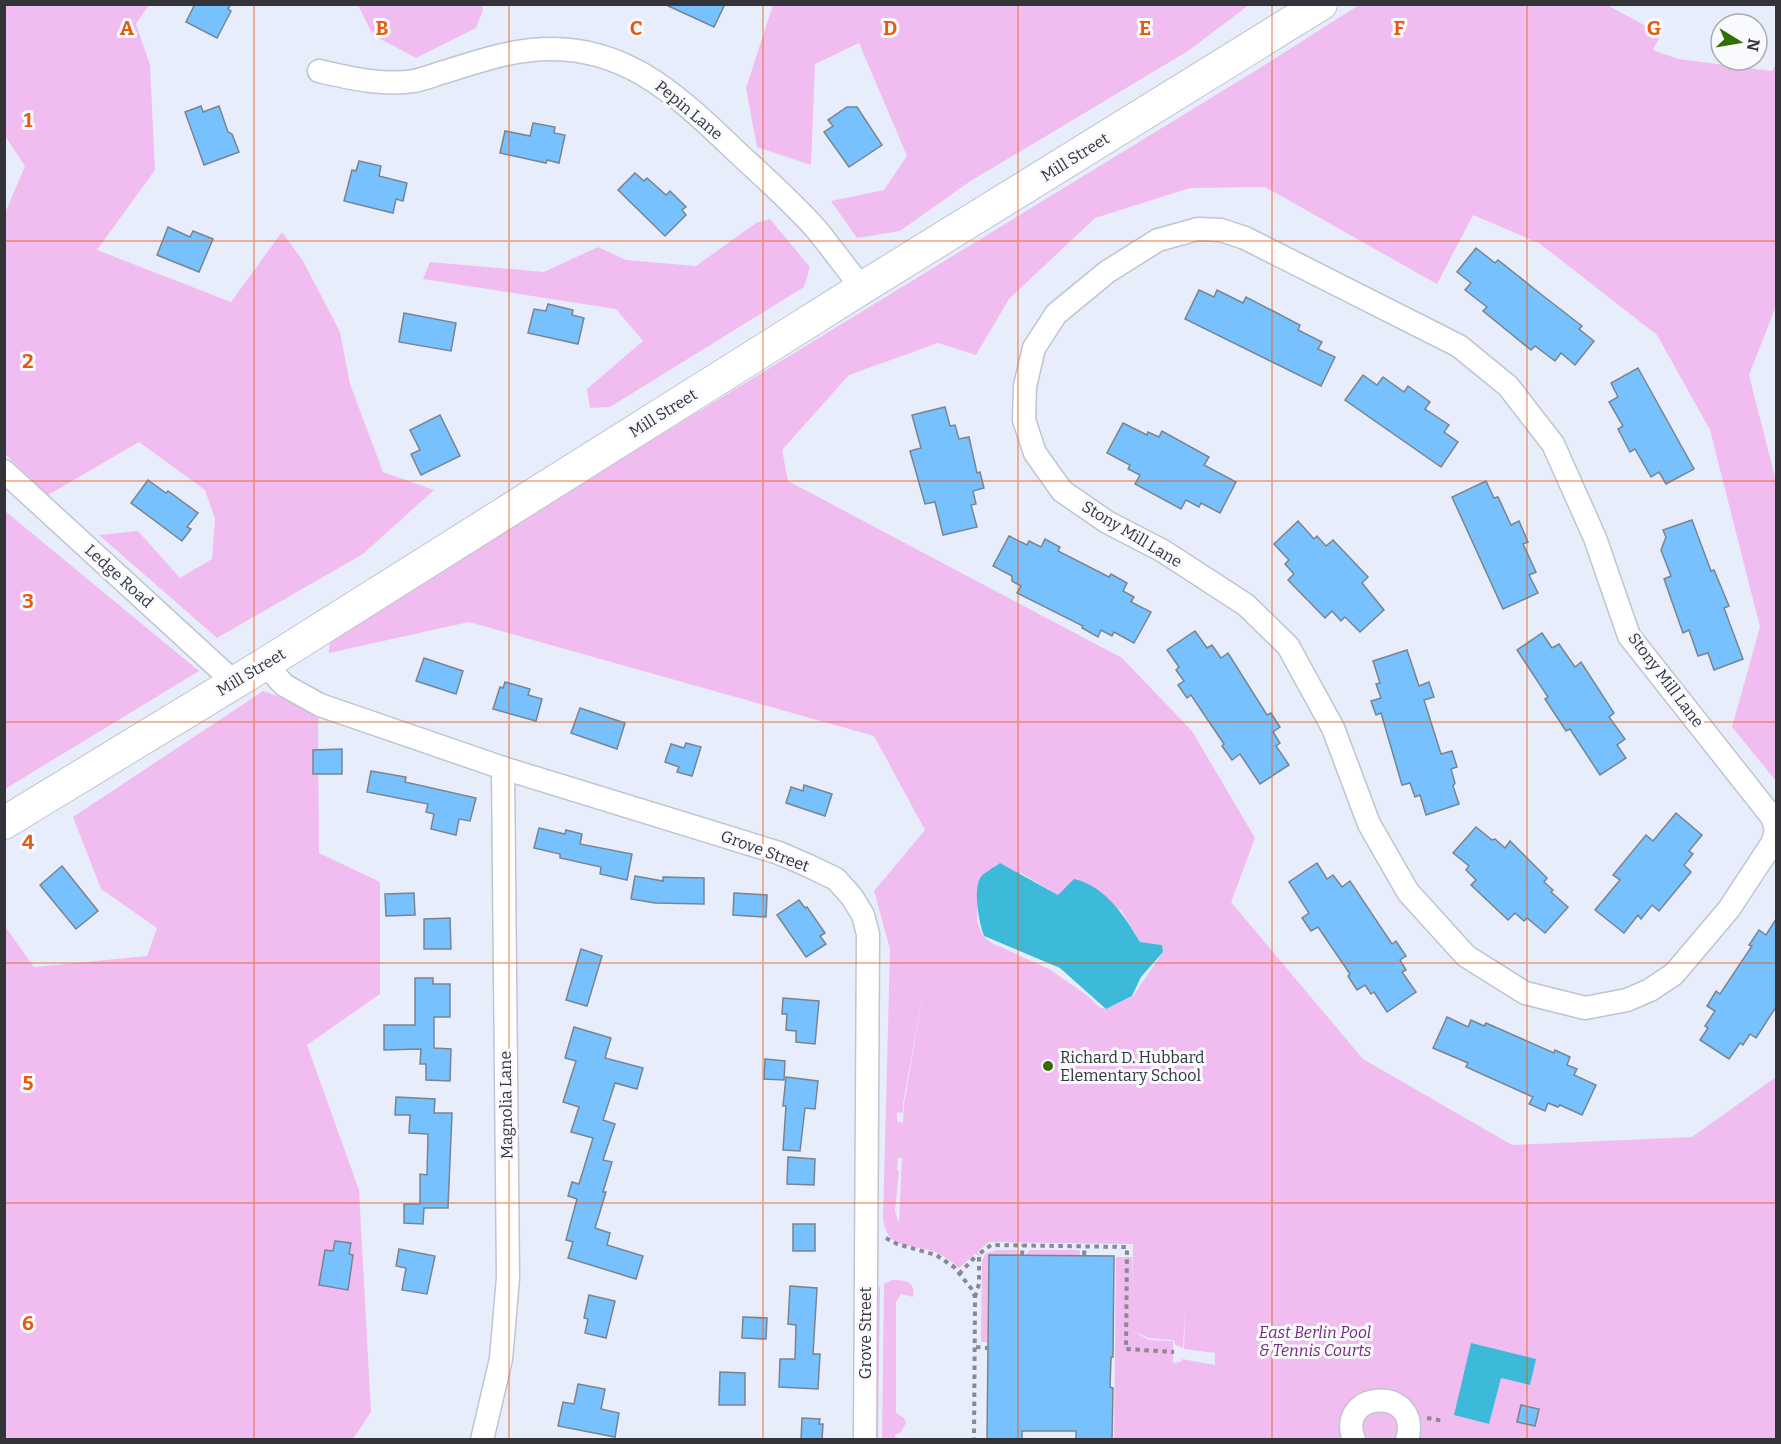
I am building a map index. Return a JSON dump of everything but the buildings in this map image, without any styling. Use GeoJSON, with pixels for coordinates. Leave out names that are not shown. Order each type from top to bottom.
{"type":"FeatureCollection","features":[{"type":"Feature","properties":{"kind":"main road","name":"Mill Street"},"geometry":{"type":"LineString","coordinates":[[4,823],[265,664],[862,288],[1321,4]]}},
{"type":"Feature","properties":{"kind":"street","name":"Pepin Lane"},"geometry":{"type":"LineString","coordinates":[[319,71],[358,80],[414,81],[498,56],[560,48],[588,52],[632,67],[660,83],[687,105],[764,177],[815,229],[862,288]]}},
{"type":"Feature","properties":{"kind":"street","name":"Stony Mill Lane"},"geometry":{"type":"LineString","coordinates":[[1198,229],[1221,230],[1245,238],[1459,346],[1508,386],[1553,444],[1595,538],[1629,636],[1774,817],[1775,842],[1729,909],[1674,974],[1650,990],[1627,1000],[1585,1008],[1525,993],[1466,956],[1408,892],[1369,824],[1333,728],[1288,646],[1246,604],[1162,551],[1107,522],[1062,491],[1035,453],[1024,420],[1025,386],[1034,348],[1056,314],[1107,272],[1158,240],[1198,229]]}},
{"type":"Feature","properties":{"kind":"street","name":"Ledge Road"},"geometry":{"type":"LineString","coordinates":[[4,471],[234,682]]}},
{"type":"Feature","properties":{"kind":"street","name":"Grove Street"},"geometry":{"type":"LineString","coordinates":[[265,664],[284,685],[320,705],[503,768],[779,853],[836,879],[852,897],[863,915],[868,934],[865,1440]]}},
{"type":"Feature","properties":{"kind":"street","name":"Magnolia Lane"},"geometry":{"type":"LineString","coordinates":[[482,1440],[501,1359],[508,1278],[503,768]]}},
{"type":"Feature","properties":{"kind":"street"},"geometry":{"type":"LineString","coordinates":[[1354,1440],[1351,1424],[1359,1408],[1366,1403],[1384,1400],[1400,1407],[1406,1414],[1409,1432],[1407,1440]]}},
{"type":"Feature","properties":{"kind":"path"},"geometry":{"type":"LineString","coordinates":[[886,1238],[897,1244],[936,1255],[954,1267],[971,1288],[975,1298]]}},
{"type":"Feature","properties":{"kind":"path"},"geometry":{"type":"LineString","coordinates":[[959,1274],[991,1245],[1127,1247],[1126,1349],[1174,1352]]}},
{"type":"Feature","properties":{"kind":"path"},"geometry":{"type":"LineString","coordinates":[[1022,1255],[1023,1245]]}},
{"type":"Feature","properties":{"kind":"path"},"geometry":{"type":"LineString","coordinates":[[1084,1255],[1085,1246]]}},
{"type":"Feature","properties":{"kind":"path"},"geometry":{"type":"LineString","coordinates":[[974,1440],[975,1298],[979,1284],[979,1254]]}},
{"type":"Feature","properties":{"kind":"path"},"geometry":{"type":"LineString","coordinates":[[976,1347],[988,1347]]}},
{"type":"Feature","properties":{"kind":"green space"},"geometry":{"type":"Polygon","coordinates":[[[5,4],[149,5],[136,24],[150,65],[155,170],[97,250],[231,302],[282,232],[303,261],[340,332],[350,384],[383,472],[434,490],[363,554],[217,638],[99,535],[138,531],[180,578],[212,559],[215,519],[205,490],[139,442],[48,495],[5,454],[5,213],[25,166],[5,136],[5,4]]]}},
{"type":"Feature","properties":{"kind":"green space"},"geometry":{"type":"Polygon","coordinates":[[[481,4],[483,10],[476,28],[416,58],[373,35],[358,5],[481,4]]]}},
{"type":"Feature","properties":{"kind":"green space"},"geometry":{"type":"Polygon","coordinates":[[[773,4],[1249,5],[1188,51],[969,182],[900,231],[857,238],[831,201],[884,190],[907,156],[859,43],[815,64],[811,165],[757,147],[746,88],[773,4]]]}},
{"type":"Feature","properties":{"kind":"green space","name":"East Berlin Pool & Tennis Courts"},"geometry":{"type":"Polygon","coordinates":[[[1359,5],[1607,5],[1661,34],[1653,50],[1678,59],[1709,63],[1709,72],[1769,72],[1776,64],[1776,306],[1749,375],[1776,481],[1776,781],[1732,727],[1760,627],[1710,430],[1657,335],[1539,243],[1473,215],[1437,284],[1265,187],[1190,188],[1095,218],[1009,299],[976,355],[938,343],[849,375],[782,450],[788,481],[1122,658],[1192,731],[1255,838],[1231,902],[1363,1059],[1512,1145],[1692,1137],[1776,1077],[1776,1439],[1114,1439],[1116,1257],[1132,1257],[1132,1295],[1133,1244],[989,1242],[959,1268],[935,1252],[896,1242],[886,1230],[883,1219],[890,949],[874,891],[925,830],[874,736],[469,622],[329,653],[330,637],[1255,71],[1359,5]],[[1021,873],[978,885],[977,921],[983,936],[992,943],[1049,969],[1088,996],[1099,1007],[1106,1009],[1133,996],[1163,952],[1162,945],[1140,942],[1121,910],[1058,895],[1021,873]],[[925,982],[903,1104],[903,1113],[897,1112],[897,1121],[903,1123],[904,1104],[925,982]],[[898,1158],[895,1211],[899,1224],[902,1158],[898,1158]],[[1185,1311],[1183,1348],[1176,1345],[1173,1340],[1149,1338],[1131,1330],[1149,1340],[1173,1341],[1173,1363],[1182,1361],[1182,1359],[1215,1365],[1215,1353],[1184,1349],[1185,1311]]]}},
{"type":"Feature","properties":{"kind":"green space"},"geometry":{"type":"Polygon","coordinates":[[[770,219],[810,267],[804,287],[610,407],[590,408],[587,389],[643,341],[616,309],[423,279],[430,262],[544,272],[598,247],[626,260],[696,266],[756,223],[770,219]]]}},
{"type":"Feature","properties":{"kind":"green space"},"geometry":{"type":"Polygon","coordinates":[[[5,511],[199,671],[5,789],[5,511]]]}},
{"type":"Feature","properties":{"kind":"green space"},"geometry":{"type":"Polygon","coordinates":[[[263,691],[320,712],[318,725],[319,853],[380,882],[380,994],[307,1045],[359,1190],[371,1412],[353,1439],[5,1439],[4,925],[34,967],[147,956],[157,928],[101,889],[73,817],[263,691]]]}},
{"type":"Feature","properties":{"kind":"green space"},"geometry":{"type":"Polygon","coordinates":[[[996,1250],[1017,1250],[1019,1255],[989,1255],[988,1342],[981,1342],[982,1261],[985,1254],[996,1250]]]}},
{"type":"Feature","properties":{"kind":"green space"},"geometry":{"type":"Polygon","coordinates":[[[1030,1250],[1076,1250],[1080,1251],[1080,1255],[1025,1255],[1030,1250]]]}},
{"type":"Feature","properties":{"kind":"green space"},"geometry":{"type":"Polygon","coordinates":[[[892,1280],[901,1280],[913,1288],[913,1297],[901,1294],[896,1302],[896,1413],[904,1418],[906,1423],[901,1432],[895,1435],[895,1439],[882,1439],[884,1284],[892,1280]]]}},
{"type":"Feature","properties":{"kind":"green space"},"geometry":{"type":"Polygon","coordinates":[[[880,1286],[878,1439],[872,1440],[876,1291],[880,1286]]]}},
{"type":"Feature","properties":{"kind":"water"},"geometry":{"type":"Polygon","coordinates":[[[1000,863],[1058,895],[1074,879],[1096,888],[1113,904],[1140,942],[1162,945],[1163,952],[1141,977],[1132,996],[1106,1009],[1060,968],[984,936],[978,907],[978,884],[982,876],[1000,863]]]}},
{"type":"Feature","properties":{"kind":"water"},"geometry":{"type":"Polygon","coordinates":[[[1471,1343],[1536,1359],[1530,1385],[1501,1378],[1489,1424],[1454,1415],[1471,1343]]]}},
{"type":"Feature","properties":{"kind":"place","name":"Richard D. Hubbard Elementary School"},"geometry":{"type":"Point","coordinates":[1048,1066]}}]}
